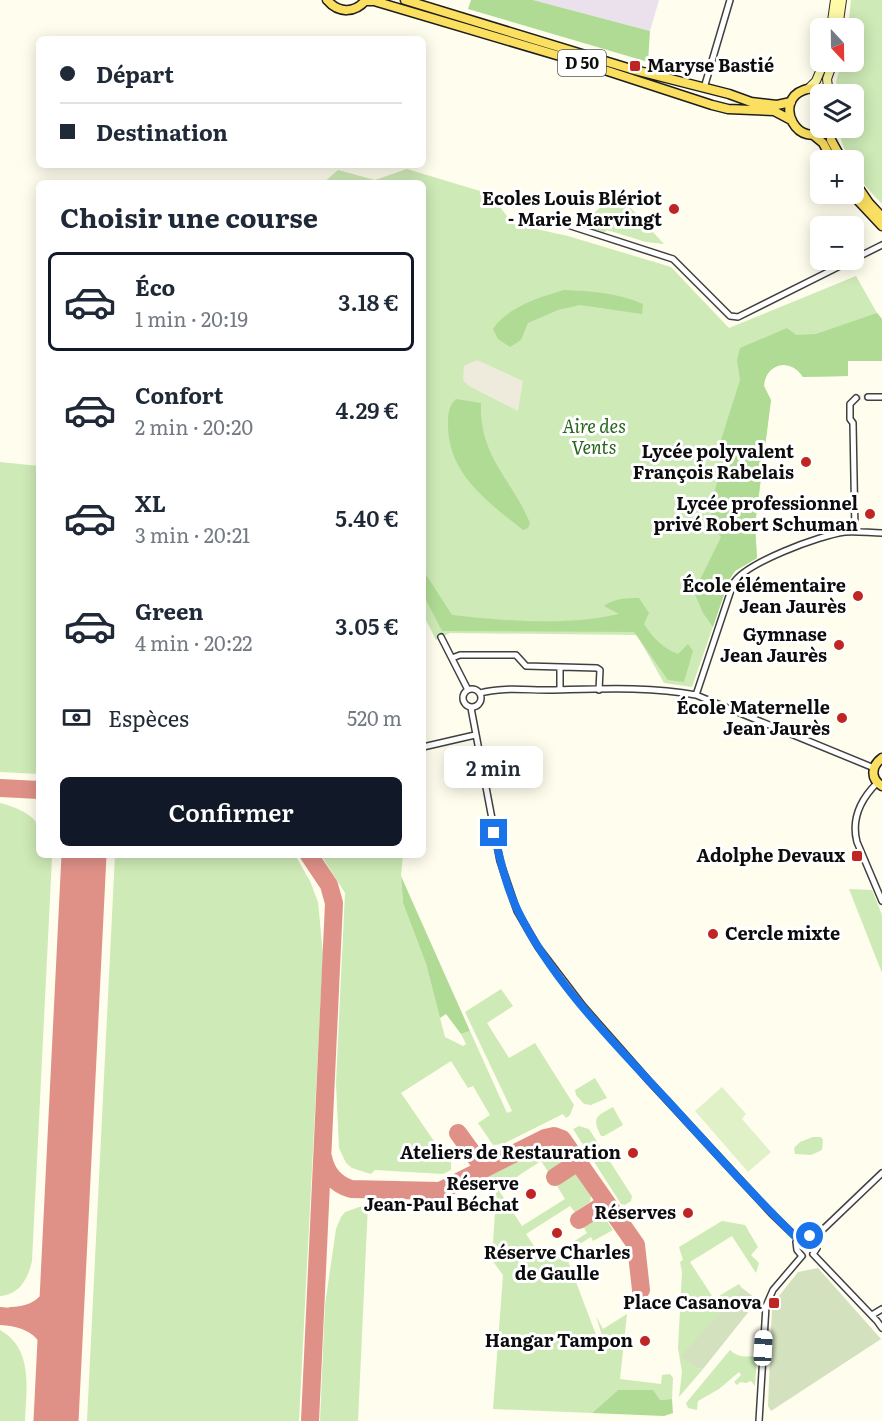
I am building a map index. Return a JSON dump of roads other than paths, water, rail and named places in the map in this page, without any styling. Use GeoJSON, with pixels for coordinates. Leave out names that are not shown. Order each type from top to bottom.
{"type":"FeatureCollection","features":[{"type":"Feature","properties":{"kind":"main road"},"geometry":{"type":"LineString","coordinates":[[327,0],[332,6],[343,10],[354,10],[365,1]]}},
{"type":"Feature","properties":{"kind":"main road","name":"D 50"},"geometry":{"type":"LineString","coordinates":[[405,0],[631,69],[758,104],[777,105],[791,102]]}},
{"type":"Feature","properties":{"kind":"main road"},"geometry":{"type":"LineString","coordinates":[[832,18],[835,0]]}},
{"type":"Feature","properties":{"kind":"main road"},"geometry":{"type":"LineString","coordinates":[[839,18],[842,0]]}},
{"type":"Feature","properties":{"kind":"main road","name":"D 50"},"geometry":{"type":"LineString","coordinates":[[365,1],[374,1],[482,33],[711,105],[728,109],[774,111],[791,120]]}},
{"type":"Feature","properties":{"kind":"main road"},"geometry":{"type":"LineString","coordinates":[[810,134],[802,132],[791,120],[789,108],[796,95],[816,81],[820,72]]}},
{"type":"Feature","properties":{"kind":"main road"},"geometry":{"type":"LineString","coordinates":[[817,138],[827,150]]}},
{"type":"Feature","properties":{"kind":"main road"},"geometry":{"type":"LineString","coordinates":[[864,197],[882,217]]}},
{"type":"Feature","properties":{"kind":"main road"},"geometry":{"type":"LineString","coordinates":[[861,204],[882,226]]}},
{"type":"Feature","properties":{"kind":"main road"},"geometry":{"type":"LineString","coordinates":[[880,785],[873,776],[874,768],[882,758]]}},
{"type":"Feature","properties":{"kind":"street"},"geometry":{"type":"LineString","coordinates":[[704,88],[729,0]]}},
{"type":"Feature","properties":{"kind":"street"},"geometry":{"type":"LineString","coordinates":[[571,226],[673,259],[730,316],[738,317],[831,270]]}},
{"type":"Feature","properties":{"kind":"street"},"geometry":{"type":"LineString","coordinates":[[864,253],[882,244]]}},
{"type":"Feature","properties":{"kind":"street"},"geometry":{"type":"LineString","coordinates":[[868,397],[882,397]]}},
{"type":"Feature","properties":{"kind":"street"},"geometry":{"type":"LineString","coordinates":[[855,532],[853,423],[850,419],[850,404],[856,398]]}},
{"type":"Feature","properties":{"kind":"street"},"geometry":{"type":"LineString","coordinates":[[696,695],[735,580],[764,561],[790,549],[837,533],[882,533]]}},
{"type":"Feature","properties":{"kind":"street"},"geometry":{"type":"LineString","coordinates":[[441,637],[468,690]]}},
{"type":"Feature","properties":{"kind":"street"},"geometry":{"type":"LineString","coordinates":[[452,658],[460,655],[516,655],[526,666],[597,668],[600,670],[600,690]]}},
{"type":"Feature","properties":{"kind":"street"},"geometry":{"type":"LineString","coordinates":[[560,667],[560,690]]}},
{"type":"Feature","properties":{"kind":"street"},"geometry":{"type":"LineString","coordinates":[[473,689],[480,693],[482,699],[479,705],[471,708],[465,705],[464,693],[473,689]]}},
{"type":"Feature","properties":{"kind":"street"},"geometry":{"type":"LineString","coordinates":[[480,693],[492,690],[659,690],[696,695],[874,768]]}},
{"type":"Feature","properties":{"kind":"street"},"geometry":{"type":"LineString","coordinates":[[471,708],[496,842],[506,880],[518,911],[538,947],[583,1006],[771,1213],[798,1239]]}},
{"type":"Feature","properties":{"kind":"street"},"geometry":{"type":"LineString","coordinates":[[426,746],[475,735]]}},
{"type":"Feature","properties":{"kind":"street"},"geometry":{"type":"LineString","coordinates":[[880,785],[863,800],[855,824],[855,832],[882,901]]}},
{"type":"Feature","properties":{"kind":"street"},"geometry":{"type":"LineString","coordinates":[[814,1238],[882,1173]]}},
{"type":"Feature","properties":{"kind":"street"},"geometry":{"type":"LineString","coordinates":[[802,1256],[797,1250],[796,1242],[806,1235],[814,1238],[817,1244],[813,1254]]}},
{"type":"Feature","properties":{"kind":"street"},"geometry":{"type":"LineString","coordinates":[[759,1421],[766,1306],[774,1290],[802,1256],[813,1254]]}},
{"type":"Feature","properties":{"kind":"street"},"geometry":{"type":"LineString","coordinates":[[813,1254],[882,1328]]}},
{"type":"Feature","properties":{"kind":"street"},"geometry":{"type":"LineString","coordinates":[[872,1316],[882,1309]]}},
{"type":"Feature","properties":{"kind":"tunnel"},"geometry":{"type":"LineString","coordinates":[[856,398],[868,397]]}},
{"type":"Feature","properties":{"kind":"place","name":"Maryse Bastié"},"geometry":{"type":"Point","coordinates":[635,66]}},
{"type":"Feature","properties":{"kind":"place","name":"Ecoles Louis Blériot - Marie Marvingt"},"geometry":{"type":"Point","coordinates":[674,209]}},
{"type":"Feature","properties":{"kind":"place","name":"Lycée polyvalent François Rabelais"},"geometry":{"type":"Point","coordinates":[806,462]}},
{"type":"Feature","properties":{"kind":"place","name":"Lycée professionnel privé Robert Schuman"},"geometry":{"type":"Point","coordinates":[870,514]}},
{"type":"Feature","properties":{"kind":"place","name":"École élémentaire Jean Jaurès"},"geometry":{"type":"Point","coordinates":[858,596]}},
{"type":"Feature","properties":{"kind":"place","name":"Gymnase Jean Jaurès"},"geometry":{"type":"Point","coordinates":[839,645]}},
{"type":"Feature","properties":{"kind":"place","name":"École Maternelle Jean Jaurès"},"geometry":{"type":"Point","coordinates":[842,718]}},
{"type":"Feature","properties":{"kind":"place","name":"Adolphe Devaux"},"geometry":{"type":"Point","coordinates":[857,856]}},
{"type":"Feature","properties":{"kind":"place","name":"Cercle mixte"},"geometry":{"type":"Point","coordinates":[713,934]}},
{"type":"Feature","properties":{"kind":"place","name":"Ateliers de Restauration"},"geometry":{"type":"Point","coordinates":[633,1153]}},
{"type":"Feature","properties":{"kind":"place","name":"Réserve Jean-Paul Béchat"},"geometry":{"type":"Point","coordinates":[531,1194]}},
{"type":"Feature","properties":{"kind":"place","name":"Réserves"},"geometry":{"type":"Point","coordinates":[688,1213]}},
{"type":"Feature","properties":{"kind":"place","name":"Réserve Charles de Gaulle"},"geometry":{"type":"Point","coordinates":[557,1233]}},
{"type":"Feature","properties":{"kind":"place","name":"Place Casanova"},"geometry":{"type":"Point","coordinates":[774,1303]}},
{"type":"Feature","properties":{"kind":"place","name":"Hangar Tampon"},"geometry":{"type":"Point","coordinates":[645,1341]}},
{"type":"Feature","properties":{"kind":"park label","name":"Aire des Vents"},"geometry":{"type":"Point","coordinates":[594,437]}}]}
